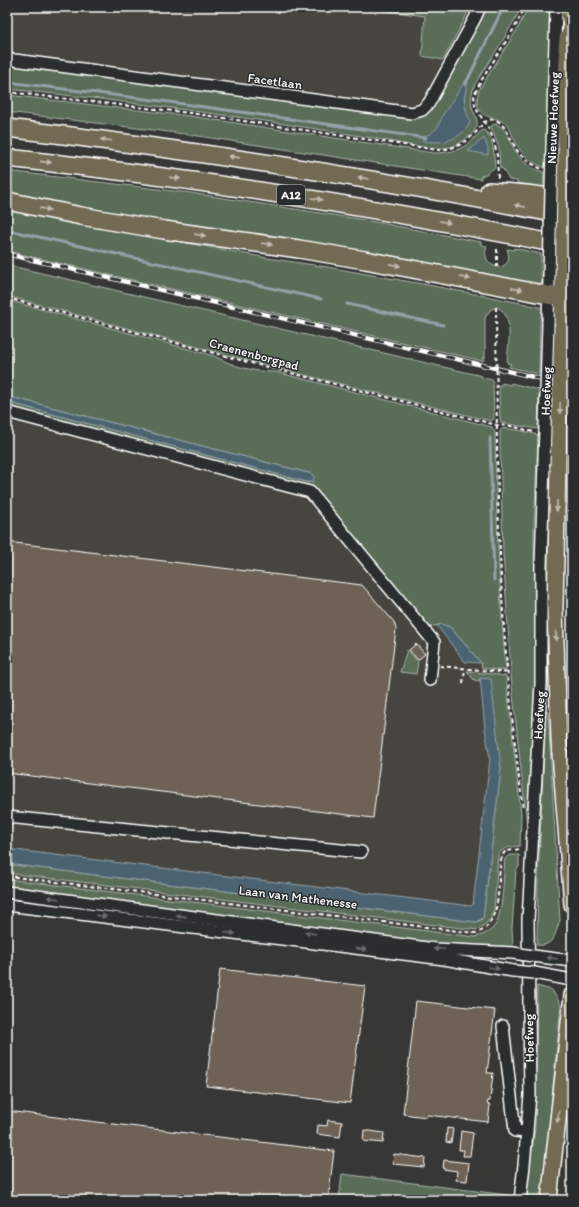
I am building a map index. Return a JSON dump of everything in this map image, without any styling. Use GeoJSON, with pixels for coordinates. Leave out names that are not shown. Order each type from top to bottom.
{"type":"FeatureCollection","features":[{"type":"Feature","properties":{"kind":"highway"},"geometry":{"type":"LineString","coordinates":[[567,49],[568,17]]}},
{"type":"Feature","properties":{"kind":"highway","name":"A12"},"geometry":{"type":"LineString","coordinates":[[7,128],[219,155],[401,184],[526,194],[572,200]]}},
{"type":"Feature","properties":{"kind":"highway","name":"A12"},"geometry":{"type":"LineString","coordinates":[[7,158],[161,176],[317,199],[420,217],[572,247]]}},
{"type":"Feature","properties":{"kind":"highway","name":"A12"},"geometry":{"type":"LineString","coordinates":[[401,184],[562,226]]}},
{"type":"Feature","properties":{"kind":"highway"},"geometry":{"type":"LineString","coordinates":[[7,201],[81,216],[164,230],[366,260],[561,297]]}},
{"type":"Feature","properties":{"kind":"main road","name":"Nieuwe Hoefweg"},"geometry":{"type":"LineString","coordinates":[[562,226],[559,150],[565,114],[567,49]]}},
{"type":"Feature","properties":{"kind":"main road","name":"Hoefweg"},"geometry":{"type":"LineString","coordinates":[[562,226],[556,279],[561,297],[555,325],[551,464],[559,741],[572,905]]}},
{"type":"Feature","properties":{"kind":"main road"},"geometry":{"type":"LineString","coordinates":[[548,1200],[572,995]]}},
{"type":"Feature","properties":{"kind":"street","name":"Facetlaan"},"geometry":{"type":"LineString","coordinates":[[7,59],[412,113],[422,110],[429,103],[480,7]]}},
{"type":"Feature","properties":{"kind":"street","name":"Nieuwe Hoefweg"},"geometry":{"type":"LineString","coordinates":[[559,150],[568,17]]}},
{"type":"Feature","properties":{"kind":"street"},"geometry":{"type":"LineString","coordinates":[[7,412],[310,492],[434,642],[430,680]]}},
{"type":"Feature","properties":{"kind":"street","name":"Hoefweg"},"geometry":{"type":"LineString","coordinates":[[520,1200],[530,1095],[528,920],[541,684],[541,572],[551,464]]}},
{"type":"Feature","properties":{"kind":"street"},"geometry":{"type":"LineString","coordinates":[[7,817],[361,852]]}},
{"type":"Feature","properties":{"kind":"street"},"geometry":{"type":"LineString","coordinates":[[7,892],[435,949],[513,953],[572,962]]}},
{"type":"Feature","properties":{"kind":"street"},"geometry":{"type":"LineString","coordinates":[[7,905],[444,959],[572,980]]}},
{"type":"Feature","properties":{"kind":"street"},"geometry":{"type":"LineString","coordinates":[[503,1026],[515,1131],[527,1132]]}},
{"type":"Feature","properties":{"kind":"path"},"geometry":{"type":"LineString","coordinates":[[498,178],[496,149],[492,136],[475,108],[474,95],[515,27],[525,7]]}},
{"type":"Feature","properties":{"kind":"path"},"geometry":{"type":"LineString","coordinates":[[7,92],[190,113],[438,150],[451,149],[462,145],[472,137],[484,123],[492,120],[504,126],[518,152],[526,160],[541,169],[549,171]]}},
{"type":"Feature","properties":{"kind":"path"},"geometry":{"type":"LineString","coordinates":[[497,248],[497,267]]}},
{"type":"Feature","properties":{"kind":"path","name":"Craenenborgpad"},"geometry":{"type":"LineString","coordinates":[[7,298],[259,365],[497,425]]}},
{"type":"Feature","properties":{"kind":"path","name":"Hoefweg"},"geometry":{"type":"LineString","coordinates":[[496,307],[500,554],[508,674],[524,815]]}},
{"type":"Feature","properties":{"kind":"path"},"geometry":{"type":"LineString","coordinates":[[432,665],[508,674]]}},
{"type":"Feature","properties":{"kind":"path"},"geometry":{"type":"LineString","coordinates":[[463,683],[465,669]]}},
{"type":"Feature","properties":{"kind":"path","name":"Laan van Mathenesse"},"geometry":{"type":"LineString","coordinates":[[7,876],[479,933],[486,928],[496,913],[499,893],[501,857],[506,851],[523,849],[523,842]]}},
{"type":"Feature","properties":{"kind":"shaded area"},"geometry":{"type":"Polygon","coordinates":[[[7,7],[491,7],[430,126],[7,68],[7,7]]]}},
{"type":"Feature","properties":{"kind":"shaded area"},"geometry":{"type":"Polygon","coordinates":[[[7,322],[482,434],[509,808],[501,935],[493,940],[7,881],[7,322]]]}},
{"type":"Feature","properties":{"kind":"green space"},"geometry":{"type":"Polygon","coordinates":[[[358,7],[469,7],[466,16],[443,60],[422,56],[425,16],[358,7]]]}},
{"type":"Feature","properties":{"kind":"green space"},"geometry":{"type":"Polygon","coordinates":[[[484,7],[522,7],[475,84],[471,101],[477,119],[476,128],[463,141],[448,147],[428,148],[236,117],[7,89],[7,65],[411,118],[423,116],[432,108],[479,21],[484,7]]]}},
{"type":"Feature","properties":{"kind":"green space"},"geometry":{"type":"Polygon","coordinates":[[[528,7],[551,7],[547,168],[532,162],[517,146],[510,128],[504,122],[483,114],[478,109],[477,103],[479,90],[518,28],[528,7]]]}},
{"type":"Feature","properties":{"kind":"green space"},"geometry":{"type":"Polygon","coordinates":[[[7,95],[189,116],[434,153],[457,150],[469,143],[483,130],[487,132],[491,141],[494,152],[495,168],[481,176],[481,179],[185,134],[7,112],[7,95]]]}},
{"type":"Feature","properties":{"kind":"green space"},"geometry":{"type":"Polygon","coordinates":[[[495,124],[503,128],[506,132],[521,159],[528,165],[544,172],[543,187],[517,183],[517,181],[509,180],[503,169],[500,168],[499,148],[491,127],[495,124]]]}},
{"type":"Feature","properties":{"kind":"green space"},"geometry":{"type":"Polygon","coordinates":[[[7,171],[191,193],[359,219],[481,242],[481,245],[487,246],[486,254],[488,261],[497,267],[503,266],[507,263],[509,257],[507,249],[514,250],[514,248],[541,254],[542,285],[350,249],[7,198],[7,171]]]}},
{"type":"Feature","properties":{"kind":"green space"},"geometry":{"type":"Polygon","coordinates":[[[7,209],[267,258],[428,285],[543,308],[540,321],[539,374],[509,367],[511,364],[507,363],[509,340],[508,324],[503,311],[497,307],[490,310],[485,318],[485,358],[482,358],[484,359],[483,361],[7,251],[7,209]]]}},
{"type":"Feature","properties":{"kind":"green space"},"geometry":{"type":"Polygon","coordinates":[[[7,265],[482,376],[482,378],[493,380],[494,419],[491,421],[276,368],[7,296],[7,265]]]}},
{"type":"Feature","properties":{"kind":"green space"},"geometry":{"type":"Polygon","coordinates":[[[7,300],[214,356],[244,368],[276,372],[492,427],[495,432],[498,552],[506,671],[482,668],[481,663],[451,628],[442,624],[430,627],[312,488],[7,407],[7,402],[307,482],[313,482],[312,474],[7,396],[7,300]]]}},
{"type":"Feature","properties":{"kind":"green space"},"geometry":{"type":"Polygon","coordinates":[[[502,383],[511,385],[511,383],[539,390],[538,429],[502,423],[500,420],[499,385],[502,385],[502,383]]]}},
{"type":"Feature","properties":{"kind":"green space"},"geometry":{"type":"Polygon","coordinates":[[[503,428],[538,435],[534,527],[535,682],[527,825],[512,686],[503,553],[500,431],[503,428]]]}},
{"type":"Feature","properties":{"kind":"green space"},"geometry":{"type":"Polygon","coordinates":[[[407,650],[418,662],[416,674],[400,672],[407,650]]]}},
{"type":"Feature","properties":{"kind":"green space"},"geometry":{"type":"Polygon","coordinates":[[[467,671],[506,676],[521,814],[520,846],[505,849],[498,855],[494,910],[490,920],[478,930],[7,873],[7,864],[476,922],[481,920],[483,918],[501,769],[480,678],[480,681],[474,680],[467,671]]]}},
{"type":"Feature","properties":{"kind":"green space"},"geometry":{"type":"Polygon","coordinates":[[[546,710],[548,712],[560,920],[555,935],[550,942],[543,945],[537,945],[538,881],[546,710]]]}},
{"type":"Feature","properties":{"kind":"green space"},"geometry":{"type":"Polygon","coordinates":[[[509,855],[519,855],[519,867],[516,870],[512,928],[513,946],[503,947],[501,949],[434,945],[7,887],[7,879],[475,937],[490,931],[497,921],[500,913],[505,859],[509,855]]]}},
{"type":"Feature","properties":{"kind":"green space"},"geometry":{"type":"Polygon","coordinates":[[[537,986],[552,990],[561,1005],[541,1200],[526,1200],[535,1128],[537,986]]]}},
{"type":"Feature","properties":{"kind":"green space"},"geometry":{"type":"Polygon","coordinates":[[[342,1174],[515,1196],[514,1200],[339,1199],[342,1174]]]}},
{"type":"Feature","properties":{"kind":"water"},"geometry":{"type":"Polygon","coordinates":[[[465,81],[468,83],[464,102],[470,121],[467,127],[458,136],[449,140],[439,142],[423,141],[423,137],[430,134],[437,128],[444,113],[465,81]]]}},
{"type":"Feature","properties":{"kind":"water"},"geometry":{"type":"Polygon","coordinates":[[[484,138],[488,148],[488,155],[468,151],[484,138]]]}},
{"type":"Feature","properties":{"kind":"water"},"geometry":{"type":"Polygon","coordinates":[[[7,396],[312,474],[314,477],[313,482],[307,482],[7,402],[7,396]]]}},
{"type":"Feature","properties":{"kind":"water"},"geometry":{"type":"Polygon","coordinates":[[[442,624],[451,628],[481,663],[465,662],[437,626],[442,624]]]}},
{"type":"Feature","properties":{"kind":"water"},"geometry":{"type":"Polygon","coordinates":[[[480,678],[491,679],[501,769],[483,918],[476,922],[7,864],[7,849],[471,906],[473,904],[490,759],[485,729],[480,678]]]}},
{"type":"Feature","properties":{"kind":"building"},"geometry":{"type":"Polygon","coordinates":[[[7,542],[362,585],[394,622],[396,629],[373,818],[7,773],[7,542]]]}},
{"type":"Feature","properties":{"kind":"building"},"geometry":{"type":"Polygon","coordinates":[[[416,644],[425,654],[418,660],[409,650],[416,644]]]}},
{"type":"Feature","properties":{"kind":"building"},"geometry":{"type":"Polygon","coordinates":[[[220,969],[365,986],[350,1103],[206,1086],[220,969]]]}},
{"type":"Feature","properties":{"kind":"building"},"geometry":{"type":"Polygon","coordinates":[[[416,1001],[495,1010],[487,1073],[493,1073],[490,1101],[488,1101],[487,1104],[490,1105],[488,1122],[427,1115],[426,1117],[403,1114],[416,1001]]]}},
{"type":"Feature","properties":{"kind":"building"},"geometry":{"type":"Polygon","coordinates":[[[7,1111],[334,1151],[328,1200],[7,1200],[7,1111]]]}},
{"type":"Feature","properties":{"kind":"building"},"geometry":{"type":"Polygon","coordinates":[[[328,1120],[342,1122],[340,1137],[317,1134],[318,1125],[327,1126],[328,1120]]]}},
{"type":"Feature","properties":{"kind":"building"},"geometry":{"type":"Polygon","coordinates":[[[447,1128],[453,1129],[451,1143],[446,1142],[447,1128]]]}},
{"type":"Feature","properties":{"kind":"building"},"geometry":{"type":"Polygon","coordinates":[[[364,1130],[384,1133],[383,1143],[363,1141],[364,1130]]]}},
{"type":"Feature","properties":{"kind":"building"},"geometry":{"type":"Polygon","coordinates":[[[461,1131],[473,1133],[470,1156],[463,1156],[464,1150],[459,1150],[461,1131]]]}},
{"type":"Feature","properties":{"kind":"building"},"geometry":{"type":"Polygon","coordinates":[[[394,1154],[425,1158],[424,1167],[393,1164],[394,1154]]]}},
{"type":"Feature","properties":{"kind":"building"},"geometry":{"type":"Polygon","coordinates":[[[444,1160],[469,1163],[467,1181],[456,1180],[457,1171],[443,1169],[444,1160]]]}},
{"type":"Feature","properties":{"kind":"waterway"},"geometry":{"type":"LineString","coordinates":[[465,85],[503,7]]}},
{"type":"Feature","properties":{"kind":"waterway"},"geometry":{"type":"LineString","coordinates":[[7,82],[162,101],[426,138]]}},
{"type":"Feature","properties":{"kind":"waterway"},"geometry":{"type":"LineString","coordinates":[[7,230],[321,299]]}},
{"type":"Feature","properties":{"kind":"waterway"},"geometry":{"type":"LineString","coordinates":[[347,304],[443,325]]}},
{"type":"Feature","properties":{"kind":"waterway"},"geometry":{"type":"LineString","coordinates":[[490,438],[494,580]]}},
{"type":"Feature","properties":{"kind":"railway"},"geometry":{"type":"LineString","coordinates":[[7,254],[572,386]]}}]}
